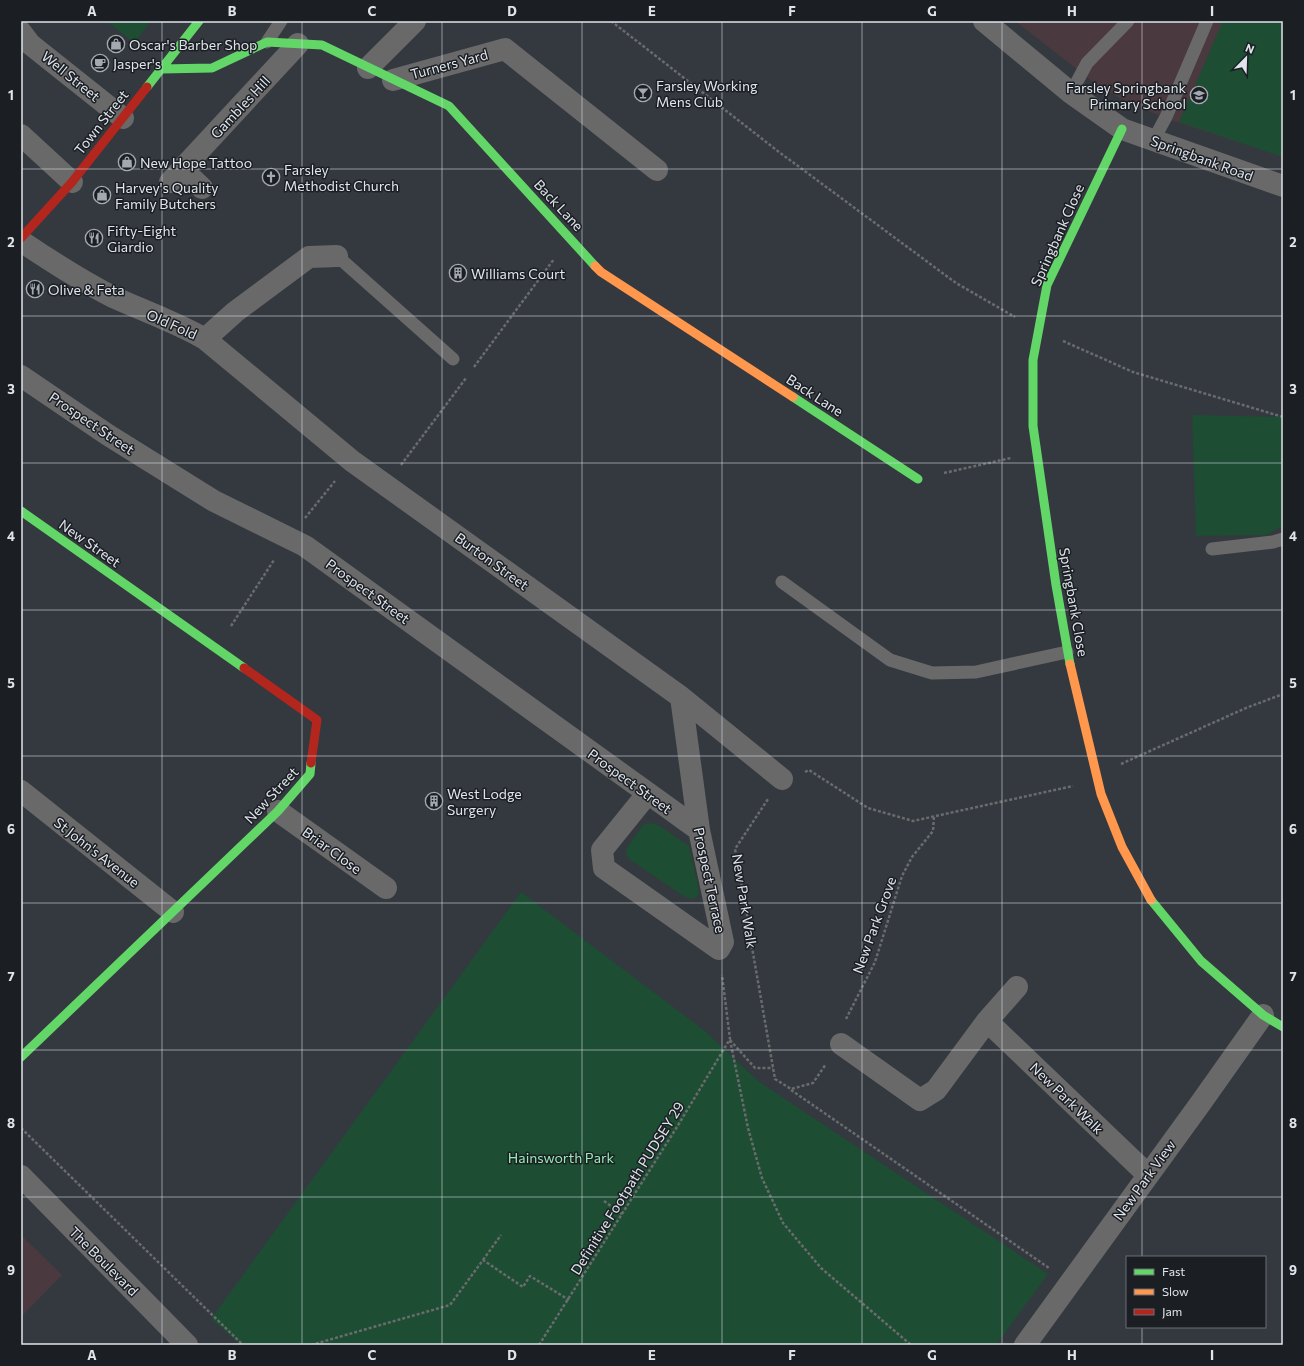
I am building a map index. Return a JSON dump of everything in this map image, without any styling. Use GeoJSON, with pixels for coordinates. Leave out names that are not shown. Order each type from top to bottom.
{"type":"FeatureCollection","features":[{"type":"Feature","properties":{"kind":"street","name":"Town Street"},"geometry":{"type":"LineString","coordinates":[[21,238],[72,182],[199,21]]}},
{"type":"Feature","properties":{"kind":"street"},"geometry":{"type":"LineString","coordinates":[[368,68],[415,21]]}},
{"type":"Feature","properties":{"kind":"street","name":"Springbank Road"},"geometry":{"type":"LineString","coordinates":[[984,21],[1071,93],[1122,129],[1283,186]]}},
{"type":"Feature","properties":{"kind":"street","name":"Well Street"},"geometry":{"type":"LineString","coordinates":[[21,32],[30,44],[123,118]]}},
{"type":"Feature","properties":{"kind":"street","name":"Back Lane"},"geometry":{"type":"LineString","coordinates":[[161,69],[212,68],[267,42],[322,45],[449,106],[602,272],[918,479]]}},
{"type":"Feature","properties":{"kind":"street","name":"Gambles Hill"},"geometry":{"type":"LineString","coordinates":[[202,188],[176,176],[298,44]]}},
{"type":"Feature","properties":{"kind":"street","name":"Turners Yard"},"geometry":{"type":"LineString","coordinates":[[393,80],[505,49],[657,170]]}},
{"type":"Feature","properties":{"kind":"street","name":"Springbank Close"},"geometry":{"type":"LineString","coordinates":[[1122,129],[1047,285],[1033,360],[1033,426],[1067,652],[1101,794],[1122,847],[1152,902],[1201,961],[1263,1015],[1283,1027]]}},
{"type":"Feature","properties":{"kind":"street"},"geometry":{"type":"LineString","coordinates":[[21,135],[72,182]]}},
{"type":"Feature","properties":{"kind":"street","name":"Old Fold"},"geometry":{"type":"LineString","coordinates":[[21,241],[73,276],[154,316],[187,328],[205,339],[234,312],[310,257],[338,256]]}},
{"type":"Feature","properties":{"kind":"street","name":"Burton Street"},"geometry":{"type":"LineString","coordinates":[[205,339],[352,461],[681,697],[782,779]]}},
{"type":"Feature","properties":{"kind":"street","name":"Prospect Street"},"geometry":{"type":"LineString","coordinates":[[21,376],[108,435],[214,501],[305,546],[699,830]]}},
{"type":"Feature","properties":{"kind":"street","name":"New Street"},"geometry":{"type":"LineString","coordinates":[[21,511],[317,720],[310,774],[278,811],[21,1058]]}},
{"type":"Feature","properties":{"kind":"street","name":"Prospect Terrace"},"geometry":{"type":"LineString","coordinates":[[648,793],[602,850],[604,868],[719,950],[723,942],[699,830],[681,697]]}},
{"type":"Feature","properties":{"kind":"street","name":"St John's Avenue"},"geometry":{"type":"LineString","coordinates":[[21,791],[173,912]]}},
{"type":"Feature","properties":{"kind":"street","name":"Briar Close"},"geometry":{"type":"LineString","coordinates":[[278,811],[386,888]]}},
{"type":"Feature","properties":{"kind":"street"},"geometry":{"type":"LineString","coordinates":[[841,1044],[920,1100],[936,1090],[986,1021],[1017,986]]}},
{"type":"Feature","properties":{"kind":"street","name":"New Park View"},"geometry":{"type":"LineString","coordinates":[[1025,1345],[1263,1015]]}},
{"type":"Feature","properties":{"kind":"street","name":"New Park Walk"},"geometry":{"type":"LineString","coordinates":[[986,1021],[1148,1175]]}},
{"type":"Feature","properties":{"kind":"street","name":"The Boulevard"},"geometry":{"type":"LineString","coordinates":[[21,1176],[187,1345]]}},
{"type":"Feature","properties":{"kind":"lane"},"geometry":{"type":"LineString","coordinates":[[267,42],[281,21]]}},
{"type":"Feature","properties":{"kind":"lane"},"geometry":{"type":"LineString","coordinates":[[1071,93],[1088,63],[1128,21]]}},
{"type":"Feature","properties":{"kind":"lane"},"geometry":{"type":"LineString","coordinates":[[1153,141],[1166,116],[1207,21]]}},
{"type":"Feature","properties":{"kind":"lane"},"geometry":{"type":"LineString","coordinates":[[338,256],[453,359]]}},
{"type":"Feature","properties":{"kind":"lane"},"geometry":{"type":"LineString","coordinates":[[1212,549],[1273,542],[1283,539]]}},
{"type":"Feature","properties":{"kind":"lane"},"geometry":{"type":"LineString","coordinates":[[782,582],[890,660],[932,673],[976,672],[1067,652]]}},
{"type":"Feature","properties":{"kind":"path"},"geometry":{"type":"LineString","coordinates":[[611,21],[779,152],[956,283],[1038,331],[1133,372],[1283,417]]}},
{"type":"Feature","properties":{"kind":"path"},"geometry":{"type":"LineString","coordinates":[[473,369],[570,237]]}},
{"type":"Feature","properties":{"kind":"path"},"geometry":{"type":"LineString","coordinates":[[386,484],[469,375]]}},
{"type":"Feature","properties":{"kind":"path"},"geometry":{"type":"LineString","coordinates":[[918,479],[1037,452]]}},
{"type":"Feature","properties":{"kind":"path"},"geometry":{"type":"LineString","coordinates":[[216,649],[289,537],[352,461]]}},
{"type":"Feature","properties":{"kind":"path"},"geometry":{"type":"LineString","coordinates":[[782,779],[809,770],[868,808],[913,821],[1070,787],[1098,778],[1121,764],[1246,708],[1283,694]]}},
{"type":"Feature","properties":{"kind":"path","name":"New Park Walk"},"geometry":{"type":"LineString","coordinates":[[782,779],[735,849],[775,1079],[1070,1282]]}},
{"type":"Feature","properties":{"kind":"path","name":"New Park Grove"},"geometry":{"type":"LineString","coordinates":[[841,1044],[845,1020],[875,962],[902,876],[912,857],[933,831],[934,816]]}},
{"type":"Feature","properties":{"kind":"path"},"geometry":{"type":"LineString","coordinates":[[719,950],[730,1040],[748,1128],[762,1178],[783,1223],[821,1268],[911,1345]]}},
{"type":"Feature","properties":{"kind":"path"},"geometry":{"type":"LineString","coordinates":[[730,1040],[755,1068],[773,1068]]}},
{"type":"Feature","properties":{"kind":"path","name":"Definitive Footpath PUDSEY 29"},"geometry":{"type":"LineString","coordinates":[[538,1345],[569,1300],[730,1040]]}},
{"type":"Feature","properties":{"kind":"path"},"geometry":{"type":"LineString","coordinates":[[791,1090],[813,1082],[841,1044]]}},
{"type":"Feature","properties":{"kind":"path"},"geometry":{"type":"LineString","coordinates":[[21,1128],[242,1345]]}},
{"type":"Feature","properties":{"kind":"path"},"geometry":{"type":"LineString","coordinates":[[604,1202],[622,1214]]}},
{"type":"Feature","properties":{"kind":"path"},"geometry":{"type":"LineString","coordinates":[[311,1345],[450,1305],[501,1235]]}},
{"type":"Feature","properties":{"kind":"path"},"geometry":{"type":"LineString","coordinates":[[482,1260],[523,1287],[530,1276],[569,1300]]}},
{"type":"Feature","properties":{"kind":"shaded area","name":"Farsley Springbank Primary School"},"geometry":{"type":"Polygon","coordinates":[[[1015,21],[1283,21],[1283,157],[1165,118],[1128,102],[1101,88],[1015,21]]]}},
{"type":"Feature","properties":{"kind":"shaded area"},"geometry":{"type":"Polygon","coordinates":[[[21,1235],[62,1275],[21,1317],[21,1235]]]}},
{"type":"Feature","properties":{"kind":"green space"},"geometry":{"type":"Polygon","coordinates":[[[107,21],[151,21],[134,43],[107,21]]]}},
{"type":"Feature","properties":{"kind":"green space"},"geometry":{"type":"Polygon","coordinates":[[[1223,21],[1283,21],[1283,157],[1179,122],[1223,21]]]}},
{"type":"Feature","properties":{"kind":"green space"},"geometry":{"type":"Polygon","coordinates":[[[1192,415],[1283,417],[1283,526],[1266,535],[1196,536],[1192,415]]]}},
{"type":"Feature","properties":{"kind":"green space"},"geometry":{"type":"Polygon","coordinates":[[[650,823],[658,825],[689,846],[699,890],[698,896],[692,899],[685,897],[629,859],[626,854],[626,849],[643,825],[650,823]]]}},
{"type":"Feature","properties":{"kind":"green space","name":"Hainsworth Park"},"geometry":{"type":"Polygon","coordinates":[[[521,892],[705,1031],[758,1081],[1048,1274],[996,1345],[241,1345],[211,1319],[521,892]]]}},
{"type":"Feature","properties":{"kind":"traffic: fast"},"geometry":{"type":"LineString","coordinates":[[147,87],[199,21]]}},
{"type":"Feature","properties":{"kind":"traffic: fast"},"geometry":{"type":"LineString","coordinates":[[161,69],[212,68],[267,42],[322,45],[449,106],[595,266]]}},
{"type":"Feature","properties":{"kind":"traffic: fast"},"geometry":{"type":"LineString","coordinates":[[1070,664],[1056,585],[1033,426],[1033,360],[1047,285],[1122,129]]}},
{"type":"Feature","properties":{"kind":"traffic: fast"},"geometry":{"type":"LineString","coordinates":[[793,397],[918,479]]}},
{"type":"Feature","properties":{"kind":"traffic: fast"},"geometry":{"type":"LineString","coordinates":[[21,511],[244,668]]}},
{"type":"Feature","properties":{"kind":"traffic: fast"},"geometry":{"type":"LineString","coordinates":[[21,1057],[278,811],[310,774],[311,763]]}},
{"type":"Feature","properties":{"kind":"traffic: fast"},"geometry":{"type":"LineString","coordinates":[[1151,900],[1201,961],[1263,1015],[1283,1027]]}},
{"type":"Feature","properties":{"kind":"traffic: slow"},"geometry":{"type":"LineString","coordinates":[[595,266],[601,272],[793,397]]}},
{"type":"Feature","properties":{"kind":"traffic: slow"},"geometry":{"type":"LineString","coordinates":[[1070,664],[1101,794],[1122,847],[1151,900]]}},
{"type":"Feature","properties":{"kind":"traffic: jam"},"geometry":{"type":"LineString","coordinates":[[21,238],[72,182],[147,87]]}},
{"type":"Feature","properties":{"kind":"traffic: jam"},"geometry":{"type":"LineString","coordinates":[[244,668],[317,720],[311,763]]}},
{"type":"Feature","properties":{"kind":"place","name":"Oscar's Barber Shop"},"geometry":{"type":"Point","coordinates":[116,44]}},
{"type":"Feature","properties":{"kind":"place","name":"Jasper's"},"geometry":{"type":"Point","coordinates":[100,63]}},
{"type":"Feature","properties":{"kind":"place","name":"Farsley Working Mens Club"},"geometry":{"type":"Point","coordinates":[643,93]}},
{"type":"Feature","properties":{"kind":"place","name":"Farsley Springbank Primary School"},"geometry":{"type":"Point","coordinates":[1199,95]}},
{"type":"Feature","properties":{"kind":"place","name":"New Hope Tattoo"},"geometry":{"type":"Point","coordinates":[127,162]}},
{"type":"Feature","properties":{"kind":"place","name":"Farsley Methodist Church"},"geometry":{"type":"Point","coordinates":[271,177]}},
{"type":"Feature","properties":{"kind":"place","name":"Harvey's Quality Family Butchers"},"geometry":{"type":"Point","coordinates":[102,195]}},
{"type":"Feature","properties":{"kind":"place","name":"Fifty-Eight Giardio"},"geometry":{"type":"Point","coordinates":[94,238]}},
{"type":"Feature","properties":{"kind":"place","name":"Williams Court"},"geometry":{"type":"Point","coordinates":[458,273]}},
{"type":"Feature","properties":{"kind":"place","name":"Olive & Feta"},"geometry":{"type":"Point","coordinates":[35,289]}},
{"type":"Feature","properties":{"kind":"place","name":"West Lodge Surgery"},"geometry":{"type":"Point","coordinates":[434,801]}}]}
